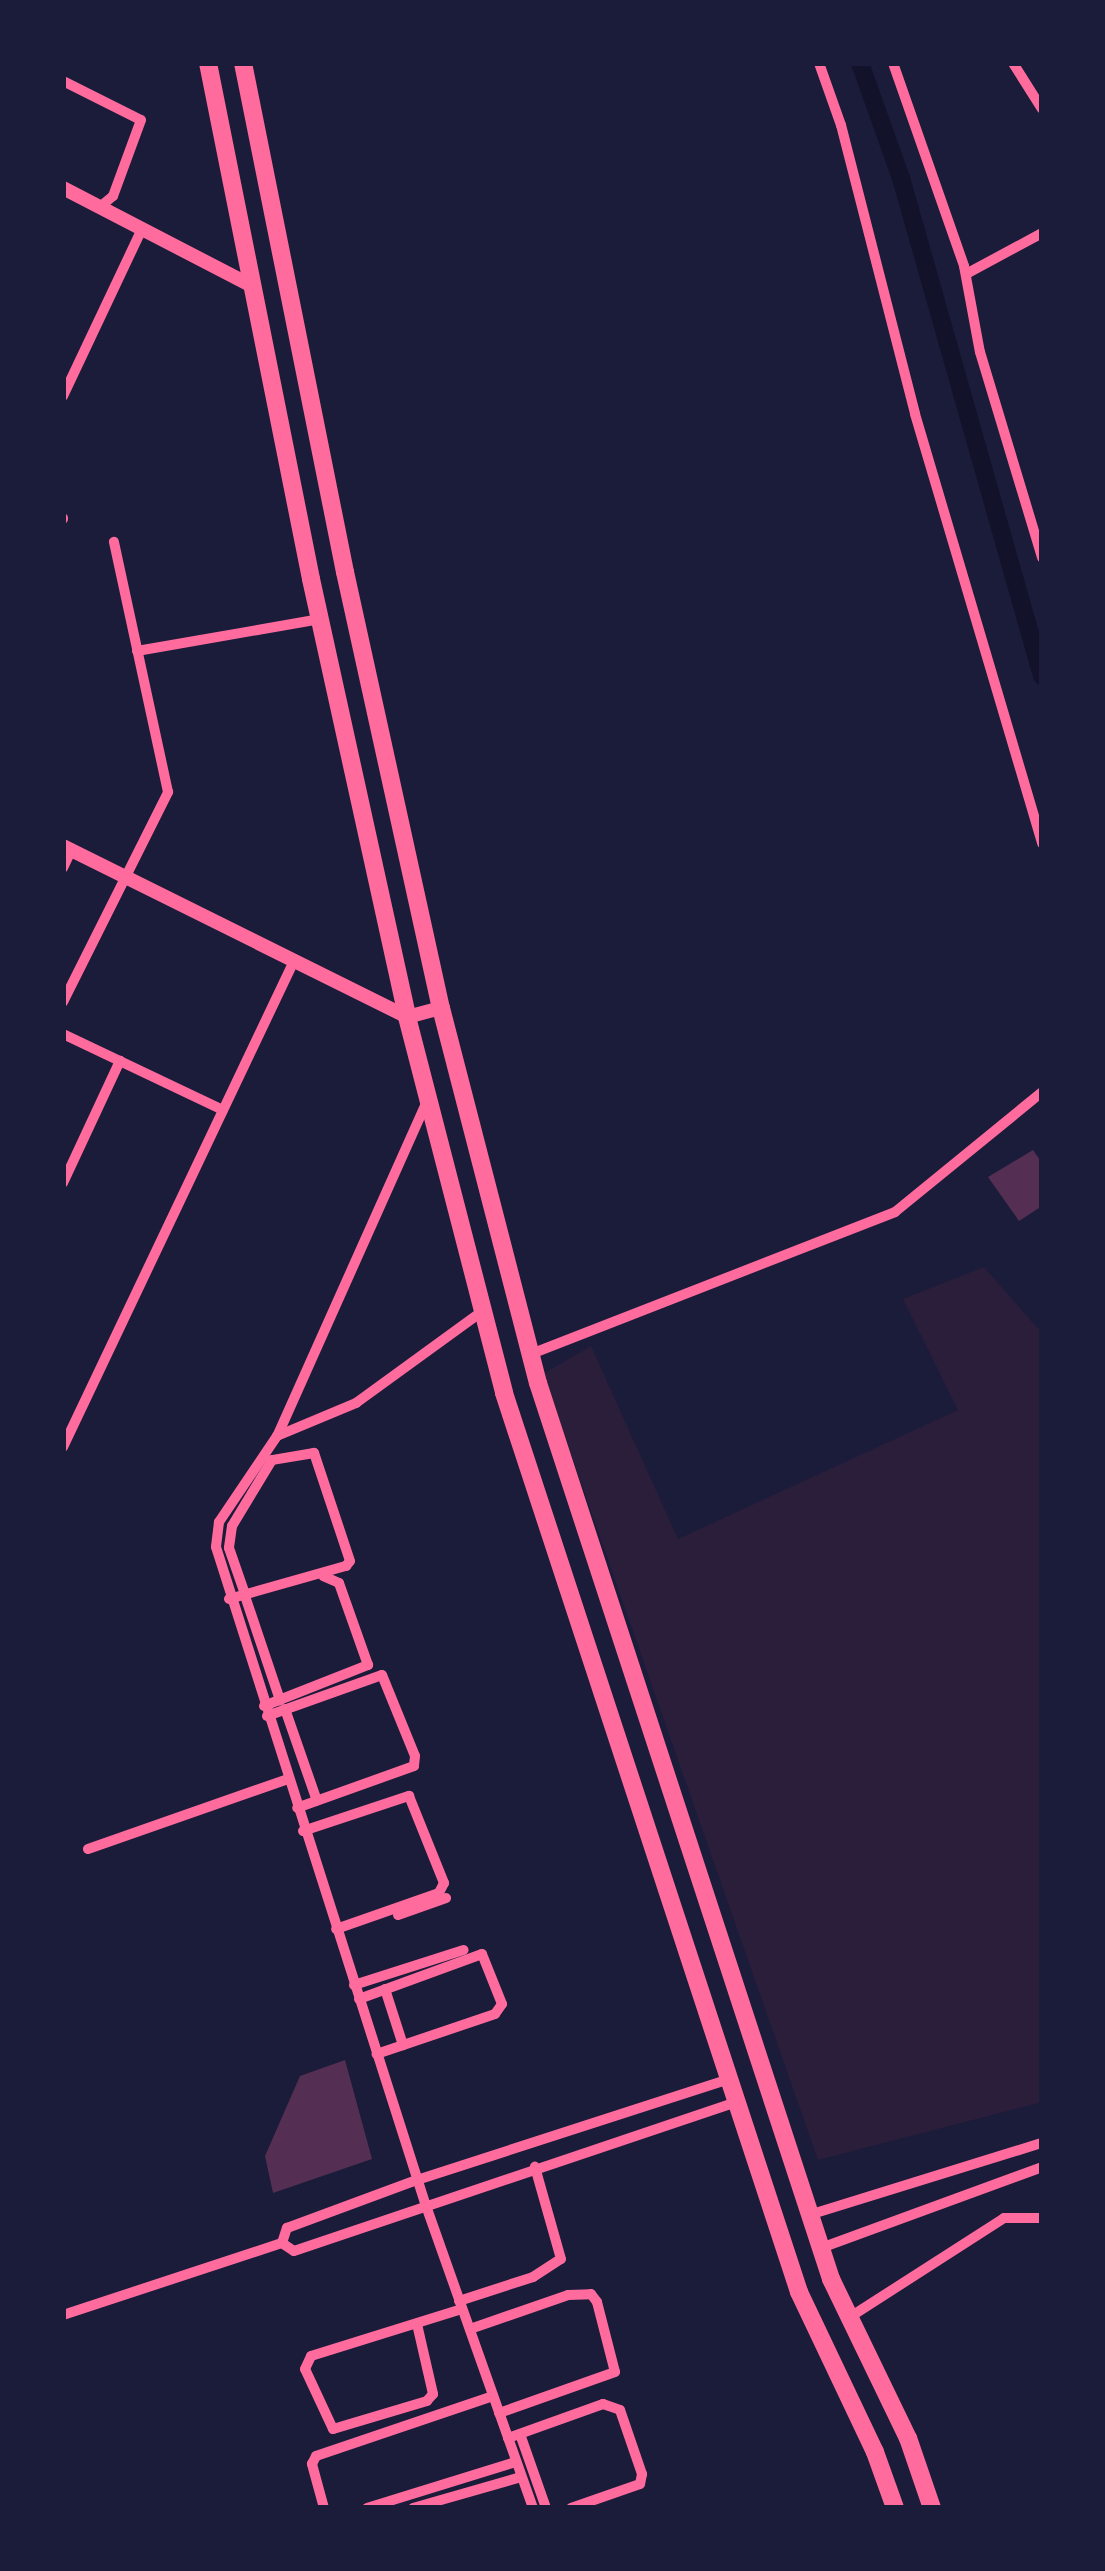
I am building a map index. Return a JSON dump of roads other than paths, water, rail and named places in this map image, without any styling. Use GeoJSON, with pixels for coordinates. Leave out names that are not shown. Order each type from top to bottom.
{"type":"FeatureCollection","features":[{"type":"Feature","properties":{"kind":"main road"},"geometry":{"type":"LineString","coordinates":[[208,63],[320,619],[407,1017],[532,1481],[799,2292],[867,2433],[895,2508]]}},
{"type":"Feature","properties":{"kind":"main road"},"geometry":{"type":"LineString","coordinates":[[243,63],[345,572],[441,1008],[531,1354],[820,2248],[908,2438],[932,2508]]}},
{"type":"Feature","properties":{"kind":"main road"},"geometry":{"type":"LineString","coordinates":[[726,2080],[759,2070]]}},
{"type":"Feature","properties":{"kind":"main road"},"geometry":{"type":"LineString","coordinates":[[734,2103],[767,2092]]}},
{"type":"Feature","properties":{"kind":"street"},"geometry":{"type":"LineString","coordinates":[[820,63],[841,125],[915,414],[1042,844]]}},
{"type":"Feature","properties":{"kind":"street"},"geometry":{"type":"LineString","coordinates":[[893,63],[966,274],[980,352],[1042,558]]}},
{"type":"Feature","properties":{"kind":"street"},"geometry":{"type":"LineString","coordinates":[[1013,63],[1042,110]]}},
{"type":"Feature","properties":{"kind":"street"},"geometry":{"type":"LineString","coordinates":[[63,82],[141,120],[113,196],[100,207]]}},
{"type":"Feature","properties":{"kind":"street"},"geometry":{"type":"LineString","coordinates":[[63,188],[252,286]]}},
{"type":"Feature","properties":{"kind":"street"},"geometry":{"type":"LineString","coordinates":[[63,396],[142,229]]}},
{"type":"Feature","properties":{"kind":"street"},"geometry":{"type":"LineString","coordinates":[[966,274],[1042,233]]}},
{"type":"Feature","properties":{"kind":"street"},"geometry":{"type":"LineString","coordinates":[[63,1002],[168,792],[114,542]]}},
{"type":"Feature","properties":{"kind":"street"},"geometry":{"type":"LineString","coordinates":[[137,651],[320,619]]}},
{"type":"Feature","properties":{"kind":"street"},"geometry":{"type":"LineString","coordinates":[[63,868],[67,848],[407,1017],[441,1008]]}},
{"type":"Feature","properties":{"kind":"street"},"geometry":{"type":"LineString","coordinates":[[63,1447],[293,961]]}},
{"type":"Feature","properties":{"kind":"street"},"geometry":{"type":"LineString","coordinates":[[63,1034],[223,1110]]}},
{"type":"Feature","properties":{"kind":"street"},"geometry":{"type":"LineString","coordinates":[[63,1183],[120,1061]]}},
{"type":"Feature","properties":{"kind":"street"},"geometry":{"type":"LineString","coordinates":[[531,1354],[895,1212],[1042,1092]]}},
{"type":"Feature","properties":{"kind":"street"},"geometry":{"type":"LineString","coordinates":[[429,1096],[278,1436],[220,1522],[216,1547],[417,2180],[499,2414],[546,2508]]}},
{"type":"Feature","properties":{"kind":"street"},"geometry":{"type":"LineString","coordinates":[[278,1436],[356,1403],[484,1310]]}},
{"type":"Feature","properties":{"kind":"street"},"geometry":{"type":"LineString","coordinates":[[230,1601],[246,1596],[350,1561],[314,1453],[272,1460],[232,1526],[229,1548],[246,1596],[317,1801]]}},
{"type":"Feature","properties":{"kind":"street"},"geometry":{"type":"LineString","coordinates":[[246,1596],[333,1577],[369,1658],[362,1672],[265,1711]]}},
{"type":"Feature","properties":{"kind":"street"},"geometry":{"type":"LineString","coordinates":[[283,1704],[382,1676],[416,1756],[414,1766],[297,1808]]}},
{"type":"Feature","properties":{"kind":"street"},"geometry":{"type":"LineString","coordinates":[[88,1849],[288,1779]]}},
{"type":"Feature","properties":{"kind":"street"},"geometry":{"type":"LineString","coordinates":[[304,1831],[409,1796],[444,1883],[439,1893],[337,1932]]}},
{"type":"Feature","properties":{"kind":"street"},"geometry":{"type":"LineString","coordinates":[[337,1932],[446,1898]]}},
{"type":"Feature","properties":{"kind":"street"},"geometry":{"type":"LineString","coordinates":[[354,1985],[464,1950]]}},
{"type":"Feature","properties":{"kind":"street"},"geometry":{"type":"LineString","coordinates":[[359,1999],[482,1954],[502,2004],[495,2014],[377,2054]]}},
{"type":"Feature","properties":{"kind":"street"},"geometry":{"type":"LineString","coordinates":[[385,1989],[403,2045]]}},
{"type":"Feature","properties":{"kind":"street"},"geometry":{"type":"LineString","coordinates":[[282,2242],[287,2228],[417,2180],[726,2080]]}},
{"type":"Feature","properties":{"kind":"street"},"geometry":{"type":"LineString","coordinates":[[282,2242],[294,2251],[425,2203],[734,2103]]}},
{"type":"Feature","properties":{"kind":"street"},"geometry":{"type":"LineString","coordinates":[[809,2215],[1042,2143]]}},
{"type":"Feature","properties":{"kind":"street"},"geometry":{"type":"LineString","coordinates":[[417,2324],[433,2394],[427,2401],[333,2429],[306,2362],[417,2324],[533,2277],[561,2259],[535,2167]]}},
{"type":"Feature","properties":{"kind":"street"},"geometry":{"type":"LineString","coordinates":[[820,2248],[1042,2167]]}},
{"type":"Feature","properties":{"kind":"street"},"geometry":{"type":"LineString","coordinates":[[850,2317],[1004,2218],[1042,2218]]}},
{"type":"Feature","properties":{"kind":"street"},"geometry":{"type":"LineString","coordinates":[[63,2315],[282,2242]]}},
{"type":"Feature","properties":{"kind":"street"},"geometry":{"type":"LineString","coordinates":[[470,2330],[568,2295],[591,2294],[596,2302],[615,2372],[499,2414]]}},
{"type":"Feature","properties":{"kind":"street"},"geometry":{"type":"LineString","coordinates":[[324,2508],[311,2464],[316,2456],[493,2396]]}},
{"type":"Feature","properties":{"kind":"street"},"geometry":{"type":"LineString","coordinates":[[514,2436],[603,2404],[620,2410],[642,2474],[640,2484],[571,2508]]}},
{"type":"Feature","properties":{"kind":"street"},"geometry":{"type":"LineString","coordinates":[[514,2436],[516,2462],[533,2508]]}},
{"type":"Feature","properties":{"kind":"street"},"geometry":{"type":"LineString","coordinates":[[367,2508],[516,2462]]}},
{"type":"Feature","properties":{"kind":"street"},"geometry":{"type":"LineString","coordinates":[[413,2508],[521,2477]]}},
{"type":"Feature","properties":{"kind":"street"},"geometry":{"type":"LineString","coordinates":[[476,2491],[481,2508]]}},
{"type":"Feature","properties":{"kind":"waterway"},"geometry":{"type":"LineString","coordinates":[[860,63],[901,178],[1042,676]]}}]}
